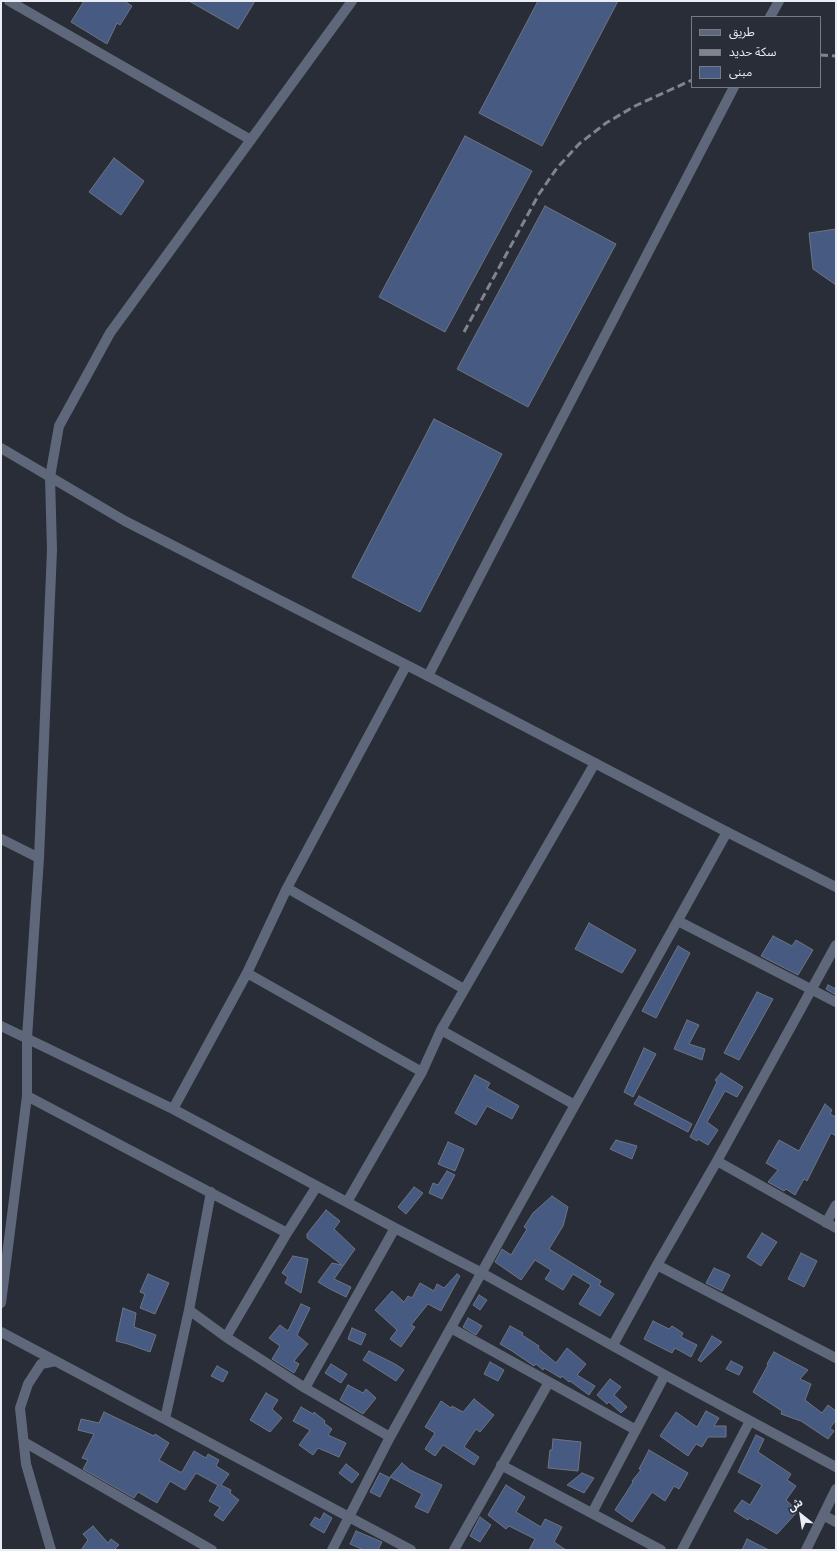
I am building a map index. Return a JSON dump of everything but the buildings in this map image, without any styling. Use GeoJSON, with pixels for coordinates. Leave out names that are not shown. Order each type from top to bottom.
{"type":"FeatureCollection","features":[{"type":"Feature","properties":{"kind":"street"},"geometry":{"type":"LineString","coordinates":[[9,1],[251,140]]}},
{"type":"Feature","properties":{"kind":"street"},"geometry":{"type":"LineString","coordinates":[[1,1303],[26,1096],[27,1038],[39,858],[52,550],[50,477],[59,426],[110,333],[352,1]]}},
{"type":"Feature","properties":{"kind":"street"},"geometry":{"type":"LineString","coordinates":[[771,16],[779,1]]}},
{"type":"Feature","properties":{"kind":"street"},"geometry":{"type":"LineString","coordinates":[[428,676],[733,88]]}},
{"type":"Feature","properties":{"kind":"street"},"geometry":{"type":"LineString","coordinates":[[1,448],[126,521],[836,887]]}},
{"type":"Feature","properties":{"kind":"street"},"geometry":{"type":"LineString","coordinates":[[173,1109],[247,973],[287,888],[406,666]]}},
{"type":"Feature","properties":{"kind":"street"},"geometry":{"type":"LineString","coordinates":[[347,1202],[422,1072],[441,1030],[464,989],[595,763]]}},
{"type":"Feature","properties":{"kind":"street"},"geometry":{"type":"LineString","coordinates":[[332,1550],[390,1437],[727,832]]}},
{"type":"Feature","properties":{"kind":"street"},"geometry":{"type":"LineString","coordinates":[[1,839],[39,858]]}},
{"type":"Feature","properties":{"kind":"street"},"geometry":{"type":"LineString","coordinates":[[287,888],[464,989]]}},
{"type":"Feature","properties":{"kind":"street"},"geometry":{"type":"LineString","coordinates":[[678,921],[836,1002]]}},
{"type":"Feature","properties":{"kind":"street"},"geometry":{"type":"LineString","coordinates":[[613,1345],[836,946]]}},
{"type":"Feature","properties":{"kind":"street"},"geometry":{"type":"LineString","coordinates":[[247,973],[422,1072]]}},
{"type":"Feature","properties":{"kind":"street"},"geometry":{"type":"LineString","coordinates":[[1,1026],[173,1109],[482,1273],[665,1375],[836,1467]]}},
{"type":"Feature","properties":{"kind":"street"},"geometry":{"type":"LineString","coordinates":[[441,1030],[575,1105]]}},
{"type":"Feature","properties":{"kind":"street"},"geometry":{"type":"LineString","coordinates":[[26,1096],[287,1233]]}},
{"type":"Feature","properties":{"kind":"street"},"geometry":{"type":"LineString","coordinates":[[717,1161],[836,1228]]}},
{"type":"Feature","properties":{"kind":"street"},"geometry":{"type":"LineString","coordinates":[[226,1337],[287,1233],[317,1186]]}},
{"type":"Feature","properties":{"kind":"street"},"geometry":{"type":"LineString","coordinates":[[165,1419],[211,1192]]}},
{"type":"Feature","properties":{"kind":"street"},"geometry":{"type":"LineString","coordinates":[[826,1223],[836,1205]]}},
{"type":"Feature","properties":{"kind":"street"},"geometry":{"type":"LineString","coordinates":[[305,1388],[395,1228]]}},
{"type":"Feature","properties":{"kind":"street"},"geometry":{"type":"LineString","coordinates":[[657,1264],[836,1358]]}},
{"type":"Feature","properties":{"kind":"street"},"geometry":{"type":"LineString","coordinates":[[188,1310],[226,1337],[305,1388],[390,1437]]}},
{"type":"Feature","properties":{"kind":"street"},"geometry":{"type":"LineString","coordinates":[[451,1328],[636,1430]]}},
{"type":"Feature","properties":{"kind":"street"},"geometry":{"type":"LineString","coordinates":[[1,1332],[411,1550]]}},
{"type":"Feature","properties":{"kind":"street"},"geometry":{"type":"LineString","coordinates":[[50,1550],[26,1464],[20,1408],[28,1384],[41,1364],[56,1361]]}},
{"type":"Feature","properties":{"kind":"street"},"geometry":{"type":"LineString","coordinates":[[592,1513],[665,1375]]}},
{"type":"Feature","properties":{"kind":"street"},"geometry":{"type":"LineString","coordinates":[[454,1550],[548,1382]]}},
{"type":"Feature","properties":{"kind":"street"},"geometry":{"type":"LineString","coordinates":[[682,1550],[750,1421]]}},
{"type":"Feature","properties":{"kind":"street"},"geometry":{"type":"LineString","coordinates":[[24,1442],[210,1550]]}},
{"type":"Feature","properties":{"kind":"street"},"geometry":{"type":"LineString","coordinates":[[501,1465],[661,1550]]}},
{"type":"Feature","properties":{"kind":"street"},"geometry":{"type":"LineString","coordinates":[[806,1550],[836,1490]]}},
{"type":"Feature","properties":{"kind":"street"},"geometry":{"type":"LineString","coordinates":[[823,1515],[836,1522]]}},
{"type":"Feature","properties":{"kind":"railway"},"geometry":{"type":"LineString","coordinates":[[821,55],[836,56]]}},
{"type":"Feature","properties":{"kind":"railway"},"geometry":{"type":"LineString","coordinates":[[464,332],[539,194],[557,168],[579,144],[606,123],[635,106],[691,80]]}}]}
